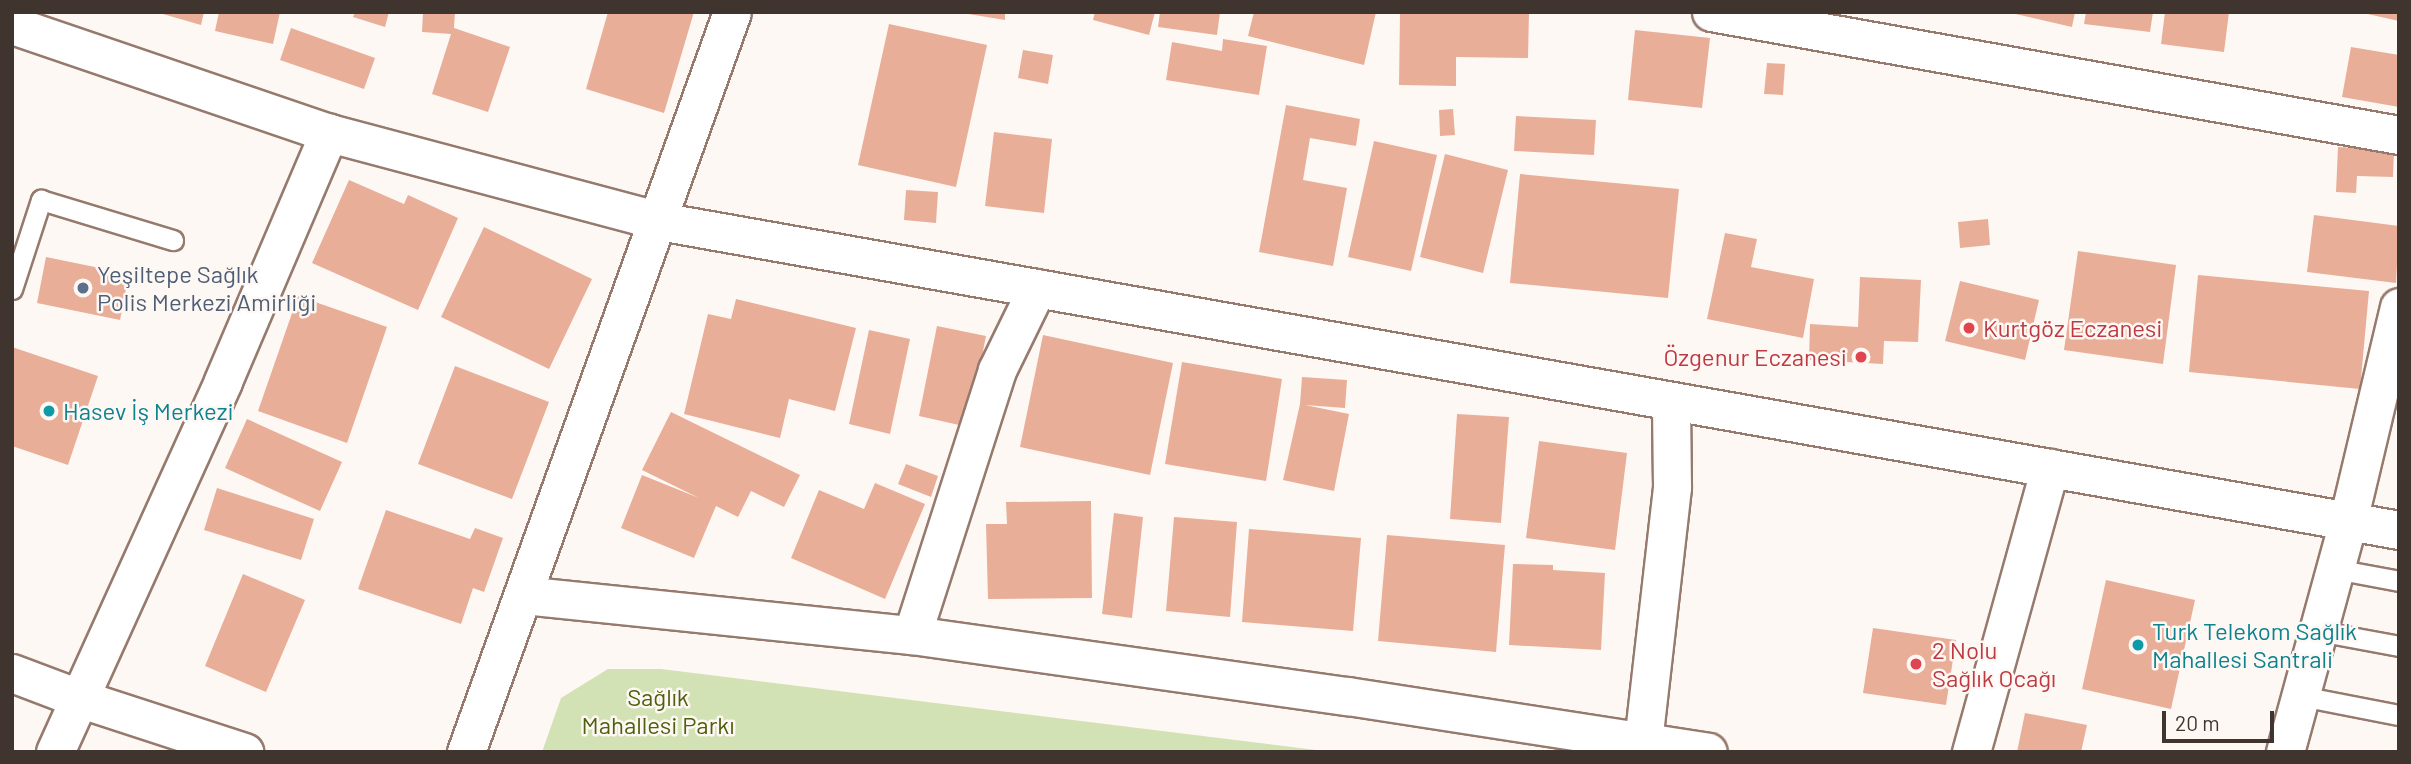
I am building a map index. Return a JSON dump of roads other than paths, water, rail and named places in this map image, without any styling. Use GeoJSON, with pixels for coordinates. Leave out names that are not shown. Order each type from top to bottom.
{"type":"FeatureCollection","features":[{"type":"Feature","properties":{"kind":"street"},"geometry":{"type":"LineString","coordinates":[[466,752],[732,12]]}},
{"type":"Feature","properties":{"kind":"street"},"geometry":{"type":"LineString","coordinates":[[1711,12],[2399,135]]}},
{"type":"Feature","properties":{"kind":"street"},"geometry":{"type":"LineString","coordinates":[[12,25],[329,133],[659,220],[2399,530]]}},
{"type":"Feature","properties":{"kind":"street"},"geometry":{"type":"LineString","coordinates":[[55,752],[223,381],[329,133]]}},
{"type":"Feature","properties":{"kind":"street"},"geometry":{"type":"LineString","coordinates":[[912,635],[997,369],[1037,288]]}},
{"type":"Feature","properties":{"kind":"street"},"geometry":{"type":"LineString","coordinates":[[2286,752],[2348,521],[2399,307]]}},
{"type":"Feature","properties":{"kind":"street"},"geometry":{"type":"LineString","coordinates":[[1643,742],[1672,487],[1671,401]]}},
{"type":"Feature","properties":{"kind":"street"},"geometry":{"type":"LineString","coordinates":[[1971,752],[2050,468]]}},
{"type":"Feature","properties":{"kind":"street"},"geometry":{"type":"LineString","coordinates":[[523,595],[912,635],[1348,696],[1708,752]]}},
{"type":"Feature","properties":{"kind":"street"},"geometry":{"type":"LineString","coordinates":[[12,673],[78,698],[244,752]]}},
{"type":"Feature","properties":{"kind":"lane"},"geometry":{"type":"LineString","coordinates":[[12,289],[41,200],[173,240]]}},
{"type":"Feature","properties":{"kind":"lane"},"geometry":{"type":"LineString","coordinates":[[2335,569],[2399,581]]}},
{"type":"Feature","properties":{"kind":"lane"},"geometry":{"type":"LineString","coordinates":[[2318,631],[2399,646]]}},
{"type":"Feature","properties":{"kind":"lane"},"geometry":{"type":"LineString","coordinates":[[2301,696],[2399,715]]}},
{"type":"Feature","properties":{"kind":"place","name":"Yeşiltepe Sağlık Polis Merkezi Amirliği"},"geometry":{"type":"Point","coordinates":[83,288]}},
{"type":"Feature","properties":{"kind":"place","name":"Kurtgöz Eczanesi"},"geometry":{"type":"Point","coordinates":[1969,328]}},
{"type":"Feature","properties":{"kind":"place","name":"Özgenur Eczanesi"},"geometry":{"type":"Point","coordinates":[1861,357]}},
{"type":"Feature","properties":{"kind":"place","name":"Hasev İş Merkezi"},"geometry":{"type":"Point","coordinates":[49,411]}},
{"type":"Feature","properties":{"kind":"place","name":"Turk Telekom Sağlık Mahallesi Santrali"},"geometry":{"type":"Point","coordinates":[2138,645]}},
{"type":"Feature","properties":{"kind":"place","name":"2 Nolu Sağlık Ocağı"},"geometry":{"type":"Point","coordinates":[1916,664]}},
{"type":"Feature","properties":{"kind":"park label","name":"Sağlık Mahallesi Parkı"},"geometry":{"type":"Point","coordinates":[658,711]}}]}
